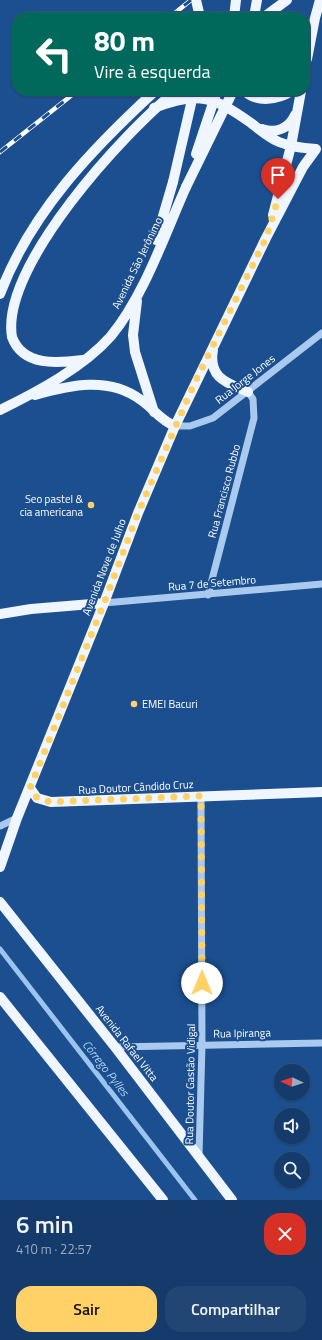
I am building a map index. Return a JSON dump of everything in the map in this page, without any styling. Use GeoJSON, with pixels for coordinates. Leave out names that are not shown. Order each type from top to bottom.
{"type":"FeatureCollection","features":[{"type":"Feature","properties":{"kind":"main road"},"geometry":{"type":"LineString","coordinates":[[196,0],[199,12]]}},
{"type":"Feature","properties":{"kind":"main road"},"geometry":{"type":"LineString","coordinates":[[235,12],[236,0]]}},
{"type":"Feature","properties":{"kind":"main road"},"geometry":{"type":"LineString","coordinates":[[255,12],[257,0]]}},
{"type":"Feature","properties":{"kind":"main road"},"geometry":{"type":"LineString","coordinates":[[271,12],[287,0]]}},
{"type":"Feature","properties":{"kind":"main road"},"geometry":{"type":"LineString","coordinates":[[310,41],[320,0]]}},
{"type":"Feature","properties":{"kind":"main road"},"geometry":{"type":"LineString","coordinates":[[0,294],[22,244],[64,184],[150,96]]}},
{"type":"Feature","properties":{"kind":"main road"},"geometry":{"type":"LineString","coordinates":[[83,360],[47,362],[33,359],[22,352],[14,342],[10,330],[9,317],[12,299],[33,251],[52,220],[74,191],[95,167],[154,108],[170,96]]}},
{"type":"Feature","properties":{"kind":"main road"},"geometry":{"type":"LineString","coordinates":[[154,412],[135,352],[133,335],[134,316],[173,182],[193,96]]}},
{"type":"Feature","properties":{"kind":"main road"},"geometry":{"type":"LineString","coordinates":[[186,187],[215,96]]}},
{"type":"Feature","properties":{"kind":"main road"},"geometry":{"type":"LineString","coordinates":[[186,187],[231,96]]}},
{"type":"Feature","properties":{"kind":"main road"},"geometry":{"type":"LineString","coordinates":[[254,96],[258,98],[270,99],[284,96]]}},
{"type":"Feature","properties":{"kind":"main road"},"geometry":{"type":"LineString","coordinates":[[266,238],[282,186],[301,96]]}},
{"type":"Feature","properties":{"kind":"main road"},"geometry":{"type":"LineString","coordinates":[[154,108],[175,100],[194,97],[200,98],[231,109],[278,141],[291,146],[319,148]]}},
{"type":"Feature","properties":{"kind":"main road"},"geometry":{"type":"LineString","coordinates":[[257,128],[274,131],[283,129],[293,118],[299,107]]}},
{"type":"Feature","properties":{"kind":"main road"},"geometry":{"type":"LineString","coordinates":[[266,238],[303,167],[319,148]]}},
{"type":"Feature","properties":{"kind":"main road","name":"Avenida São Jerônimo"},"geometry":{"type":"LineString","coordinates":[[0,410],[62,376],[110,337],[122,322],[142,285],[186,187]]}},
{"type":"Feature","properties":{"kind":"main road","name":"Avenida Nove de Julho"},"geometry":{"type":"LineString","coordinates":[[0,867],[17,818],[104,603],[138,513],[175,426],[266,238]]}},
{"type":"Feature","properties":{"kind":"main road"},"geometry":{"type":"LineString","coordinates":[[215,342],[212,362],[218,376],[225,382],[248,392]]}},
{"type":"Feature","properties":{"kind":"main road"},"geometry":{"type":"LineString","coordinates":[[20,400],[62,387],[84,384],[102,385],[129,393],[142,400],[166,423],[175,426]]}},
{"type":"Feature","properties":{"kind":"main road"},"geometry":{"type":"LineString","coordinates":[[0,614],[32,609],[104,603]]}},
{"type":"Feature","properties":{"kind":"main road","name":"Rua Doutor Cândido Cruz"},"geometry":{"type":"LineString","coordinates":[[30,788],[37,798],[51,802],[322,792]]}},
{"type":"Feature","properties":{"kind":"main road","name":"Avenida Rafael Vitta"},"geometry":{"type":"LineString","coordinates":[[0,902],[115,1047],[232,1200]]}},
{"type":"Feature","properties":{"kind":"main road"},"geometry":{"type":"LineString","coordinates":[[1,1000],[163,1200]]}},
{"type":"Feature","properties":{"kind":"street","name":"Rua Jorge Jones"},"geometry":{"type":"LineString","coordinates":[[175,426],[190,426],[213,418],[322,333]]}},
{"type":"Feature","properties":{"kind":"street","name":"Rua Francisco Rubbo"},"geometry":{"type":"LineString","coordinates":[[208,595],[254,418],[253,400],[248,392]]}},
{"type":"Feature","properties":{"kind":"street","name":"Rua 7 de Setembro"},"geometry":{"type":"LineString","coordinates":[[104,603],[322,584]]}},
{"type":"Feature","properties":{"kind":"street","name":"Rua Doutor Gastão Vidigal"},"geometry":{"type":"LineString","coordinates":[[199,1156],[202,1045],[201,796]]}},
{"type":"Feature","properties":{"kind":"street"},"geometry":{"type":"LineString","coordinates":[[0,826],[17,818]]}},
{"type":"Feature","properties":{"kind":"street","name":"Rua Ipiranga"},"geometry":{"type":"LineString","coordinates":[[115,1047],[322,1043]]}},
{"type":"Feature","properties":{"kind":"waterway","name":"Córrego Pylles"},"geometry":{"type":"LineString","coordinates":[[0,949],[195,1200]]}},
{"type":"Feature","properties":{"kind":"railway"},"geometry":{"type":"LineString","coordinates":[[176,12],[191,0]]}},
{"type":"Feature","properties":{"kind":"railway"},"geometry":{"type":"LineString","coordinates":[[0,152],[71,96]]}},
{"type":"Feature","properties":{"kind":"place","name":"Seo pastel & cia americana"},"geometry":{"type":"Point","coordinates":[91,505]}},
{"type":"Feature","properties":{"kind":"place","name":"EMEI Bacuri"},"geometry":{"type":"Point","coordinates":[134,704]}},
{"type":"Feature","properties":{"kind":"route"},"geometry":{"type":"LineString","coordinates":[[202,983],[201,796],[51,802],[37,798],[30,788],[104,603],[138,513],[194,384],[266,238],[278,199]]}}]}
